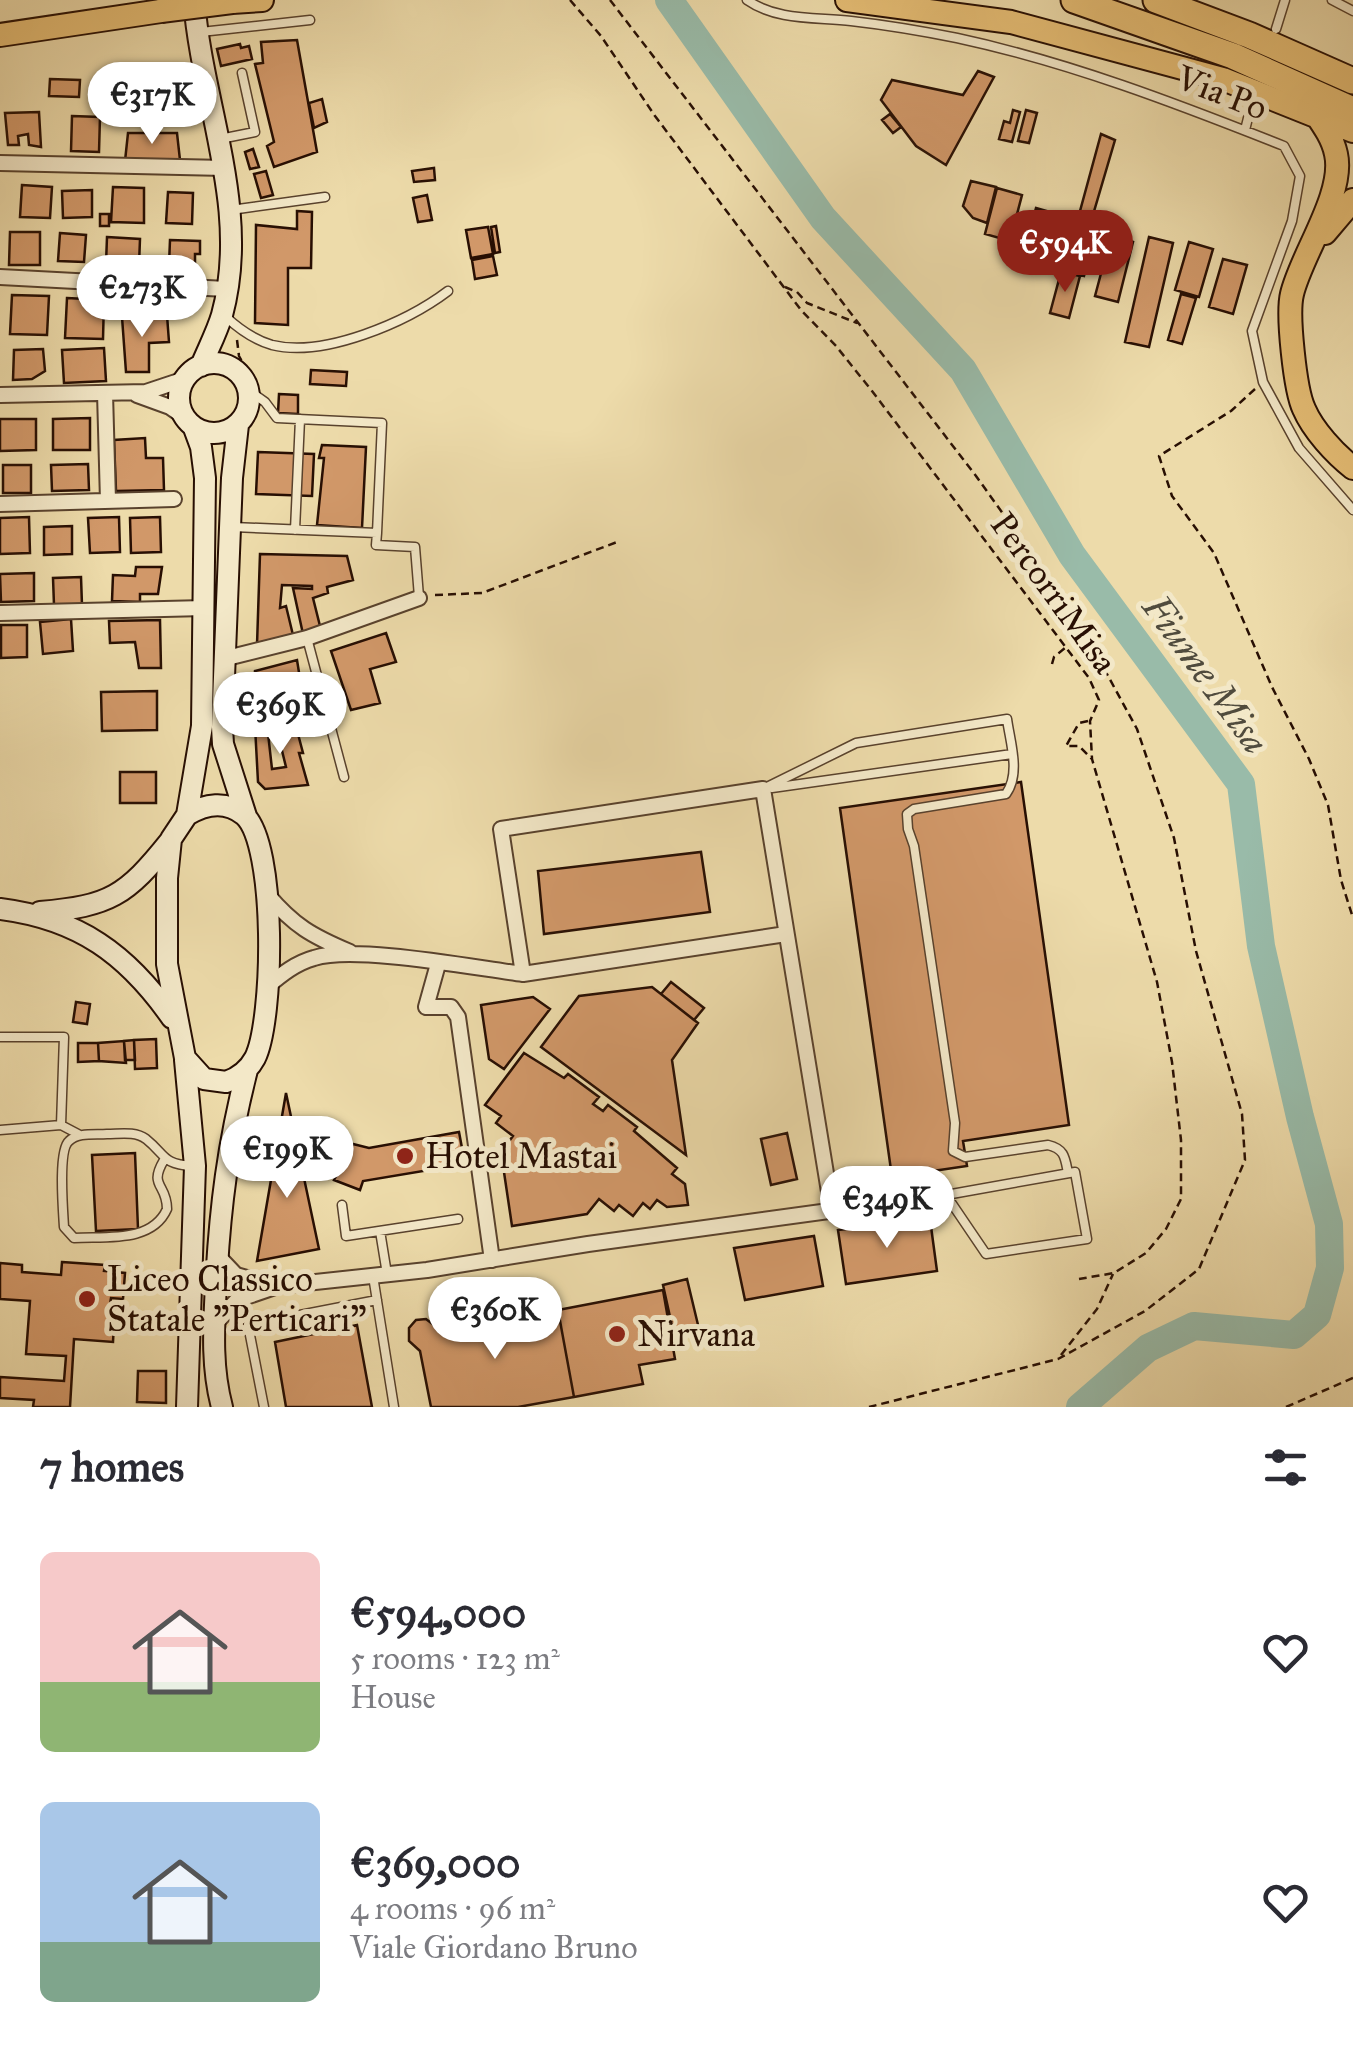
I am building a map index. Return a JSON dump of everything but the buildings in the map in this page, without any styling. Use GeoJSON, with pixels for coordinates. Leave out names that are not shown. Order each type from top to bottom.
{"type":"FeatureCollection","features":[{"type":"Feature","properties":{"kind":"highway"},"geometry":{"type":"LineString","coordinates":[[1074,0],[1233,56],[1353,110]]}},
{"type":"Feature","properties":{"kind":"highway"},"geometry":{"type":"LineString","coordinates":[[1156,0],[1249,35],[1353,82]]}},
{"type":"Feature","properties":{"kind":"main road"},"geometry":{"type":"LineString","coordinates":[[0,909],[28,912],[84,908],[107,901],[136,881],[187,815],[202,726],[204,478],[201,447],[179,397],[222,314],[232,244],[225,168],[196,32],[194,0]]}},
{"type":"Feature","properties":{"kind":"main road"},"geometry":{"type":"LineString","coordinates":[[0,35],[262,0]]}},
{"type":"Feature","properties":{"kind":"main road"},"geometry":{"type":"LineString","coordinates":[[847,0],[1011,22],[1223,79],[1353,131]]}},
{"type":"Feature","properties":{"kind":"main road"},"geometry":{"type":"LineString","coordinates":[[1315,113],[1345,153],[1291,295],[1292,341],[1303,408],[1324,438],[1353,468]]}},
{"type":"Feature","properties":{"kind":"main road"},"geometry":{"type":"LineString","coordinates":[[1307,256],[1353,200]]}},
{"type":"Feature","properties":{"kind":"main road"},"geometry":{"type":"LineString","coordinates":[[222,314],[235,370],[248,390],[248,409],[238,425],[230,527],[223,744],[259,847],[270,942],[259,1048],[247,1070],[227,1150],[214,1326],[216,1385],[222,1407]]}},
{"type":"Feature","properties":{"kind":"main road"},"geometry":{"type":"LineString","coordinates":[[193,372],[213,363],[235,370]]}},
{"type":"Feature","properties":{"kind":"main road"},"geometry":{"type":"LineString","coordinates":[[188,422],[216,434],[238,425]]}},
{"type":"Feature","properties":{"kind":"main road"},"geometry":{"type":"LineString","coordinates":[[187,815],[216,804],[246,816]]}},
{"type":"Feature","properties":{"kind":"main road"},"geometry":{"type":"LineString","coordinates":[[171,839],[167,964],[185,1058],[196,1166],[187,1407]]}},
{"type":"Feature","properties":{"kind":"main road"},"geometry":{"type":"LineString","coordinates":[[28,912],[68,926],[112,950],[144,981],[176,1024]]}},
{"type":"Feature","properties":{"kind":"main road"},"geometry":{"type":"LineString","coordinates":[[185,1058],[196,1073],[214,1082],[236,1078],[247,1070]]}},
{"type":"Feature","properties":{"kind":"street"},"geometry":{"type":"LineString","coordinates":[[0,163],[225,168]]}},
{"type":"Feature","properties":{"kind":"street"},"geometry":{"type":"LineString","coordinates":[[0,277],[226,289]]}},
{"type":"Feature","properties":{"kind":"street"},"geometry":{"type":"LineString","coordinates":[[0,396],[160,390],[193,372]]}},
{"type":"Feature","properties":{"kind":"street"},"geometry":{"type":"LineString","coordinates":[[131,393],[170,407],[188,422]]}},
{"type":"Feature","properties":{"kind":"street"},"geometry":{"type":"LineString","coordinates":[[105,394],[108,501]]}},
{"type":"Feature","properties":{"kind":"street"},"geometry":{"type":"LineString","coordinates":[[0,504],[174,500]]}},
{"type":"Feature","properties":{"kind":"street"},"geometry":{"type":"LineString","coordinates":[[223,659],[307,638],[419,598]]}},
{"type":"Feature","properties":{"kind":"street"},"geometry":{"type":"LineString","coordinates":[[0,614],[205,608]]}},
{"type":"Feature","properties":{"kind":"street"},"geometry":{"type":"LineString","coordinates":[[522,974],[501,830],[763,789],[832,1210]]}},
{"type":"Feature","properties":{"kind":"street"},"geometry":{"type":"LineString","coordinates":[[267,893],[292,922],[310,935],[356,954]]}},
{"type":"Feature","properties":{"kind":"street"},"geometry":{"type":"LineString","coordinates":[[268,986],[290,968],[316,956],[356,954],[522,974],[786,934]]}},
{"type":"Feature","properties":{"kind":"street"},"geometry":{"type":"LineString","coordinates":[[438,964],[426,1007],[451,1007],[458,1017],[492,1260]]}},
{"type":"Feature","properties":{"kind":"street"},"geometry":{"type":"LineString","coordinates":[[214,1326],[237,1300],[278,1286],[946,1196]]}},
{"type":"Feature","properties":{"kind":"street"},"geometry":{"type":"LineString","coordinates":[[218,1256],[236,1275],[278,1286]]}},
{"type":"Feature","properties":{"kind":"lane","name":"Via Po"},"geometry":{"type":"LineString","coordinates":[[747,0],[758,8],[799,18],[850,20],[1032,57],[1163,99],[1284,146],[1300,176],[1292,221],[1252,331],[1263,382],[1299,448],[1353,510]]}},
{"type":"Feature","properties":{"kind":"lane"},"geometry":{"type":"LineString","coordinates":[[1276,28],[1285,0]]}},
{"type":"Feature","properties":{"kind":"lane"},"geometry":{"type":"LineString","coordinates":[[1332,0],[1353,10]]}},
{"type":"Feature","properties":{"kind":"lane"},"geometry":{"type":"LineString","coordinates":[[196,32],[310,20]]}},
{"type":"Feature","properties":{"kind":"lane"},"geometry":{"type":"LineString","coordinates":[[218,140],[255,132],[242,73]]}},
{"type":"Feature","properties":{"kind":"lane"},"geometry":{"type":"LineString","coordinates":[[1245,130],[1250,110]]}},
{"type":"Feature","properties":{"kind":"lane"},"geometry":{"type":"LineString","coordinates":[[231,210],[325,197]]}},
{"type":"Feature","properties":{"kind":"lane"},"geometry":{"type":"LineString","coordinates":[[222,314],[252,336],[271,344],[317,346],[384,326],[417,312],[448,291]]}},
{"type":"Feature","properties":{"kind":"lane"},"geometry":{"type":"LineString","coordinates":[[248,390],[265,402],[277,418],[382,423],[376,545],[415,546],[419,598]]}},
{"type":"Feature","properties":{"kind":"lane"},"geometry":{"type":"LineString","coordinates":[[295,530],[300,419]]}},
{"type":"Feature","properties":{"kind":"lane"},"geometry":{"type":"LineString","coordinates":[[230,527],[377,534]]}},
{"type":"Feature","properties":{"kind":"lane"},"geometry":{"type":"LineString","coordinates":[[307,638],[344,777]]}},
{"type":"Feature","properties":{"kind":"lane"},"geometry":{"type":"LineString","coordinates":[[763,789],[856,744],[1007,719],[1012,784],[1006,794],[914,809],[906,820],[914,846],[952,1108],[954,1152],[966,1157],[1048,1145],[1058,1147],[1064,1155],[1068,1173]]}},
{"type":"Feature","properties":{"kind":"lane"},"geometry":{"type":"LineString","coordinates":[[763,789],[1012,754]]}},
{"type":"Feature","properties":{"kind":"lane"},"geometry":{"type":"LineString","coordinates":[[0,1037],[64,1037],[61,1125]]}},
{"type":"Feature","properties":{"kind":"lane"},"geometry":{"type":"LineString","coordinates":[[0,1130],[61,1125],[80,1135]]}},
{"type":"Feature","properties":{"kind":"lane"},"geometry":{"type":"LineString","coordinates":[[164,1160],[156,1182],[165,1192],[168,1210],[153,1228],[142,1233],[74,1238],[64,1227],[63,1149],[80,1135],[134,1134],[146,1140],[164,1160],[196,1166]]}},
{"type":"Feature","properties":{"kind":"lane"},"geometry":{"type":"LineString","coordinates":[[1075,1172],[1087,1239],[986,1254],[946,1196],[1075,1172]]}},
{"type":"Feature","properties":{"kind":"lane"},"geometry":{"type":"LineString","coordinates":[[342,1205],[346,1236],[458,1220]]}},
{"type":"Feature","properties":{"kind":"lane"},"geometry":{"type":"LineString","coordinates":[[380,1231],[377,1300],[394,1407]]}},
{"type":"Feature","properties":{"kind":"lane"},"geometry":{"type":"LineString","coordinates":[[264,1407],[248,1325],[377,1300]]}},
{"type":"Feature","properties":{"kind":"path","name":"PercorriMisa"},"geometry":{"type":"LineString","coordinates":[[570,0],[601,36],[655,116],[784,286],[872,391],[1066,646],[1090,678],[1099,700],[1090,721],[1092,759],[1157,982],[1181,1140],[1181,1199],[1166,1229],[1146,1252],[1114,1273],[1079,1279]]}},
{"type":"Feature","properties":{"kind":"path"},"geometry":{"type":"LineString","coordinates":[[784,286],[807,303],[860,324]]}},
{"type":"Feature","properties":{"kind":"path"},"geometry":{"type":"LineString","coordinates":[[1263,382],[1230,411],[1158,456],[1172,496],[1214,553],[1272,687],[1310,759],[1328,804],[1341,880],[1353,918]]}},
{"type":"Feature","properties":{"kind":"path"},"geometry":{"type":"LineString","coordinates":[[419,598],[455,592],[482,594],[616,542]]}},
{"type":"Feature","properties":{"kind":"path"},"geometry":{"type":"LineString","coordinates":[[1052,664],[1066,646]]}},
{"type":"Feature","properties":{"kind":"path"},"geometry":{"type":"LineString","coordinates":[[1090,721],[1080,722],[1066,746],[1079,746],[1092,759]]}},
{"type":"Feature","properties":{"kind":"path"},"geometry":{"type":"LineString","coordinates":[[1058,1359],[1097,1310],[1114,1273]]}},
{"type":"Feature","properties":{"kind":"path"},"geometry":{"type":"LineString","coordinates":[[1286,1407],[1353,1378]]}},
{"type":"Feature","properties":{"kind":"waterway","name":"Fiume Misa"},"geometry":{"type":"LineString","coordinates":[[669,0],[823,218],[963,370],[1072,555],[1241,784],[1261,946],[1329,1224],[1330,1268],[1317,1315],[1294,1335],[1194,1326],[1148,1348],[1080,1407]]}},
{"type":"Feature","properties":{"kind":"place","name":"Hotel Mastai"},"geometry":{"type":"Point","coordinates":[405,1156]}},
{"type":"Feature","properties":{"kind":"place","name":"Liceo Classico Statale \"Perticari\""},"geometry":{"type":"Point","coordinates":[87,1299]}},
{"type":"Feature","properties":{"kind":"place","name":"Nirvana"},"geometry":{"type":"Point","coordinates":[617,1334]}}]}
